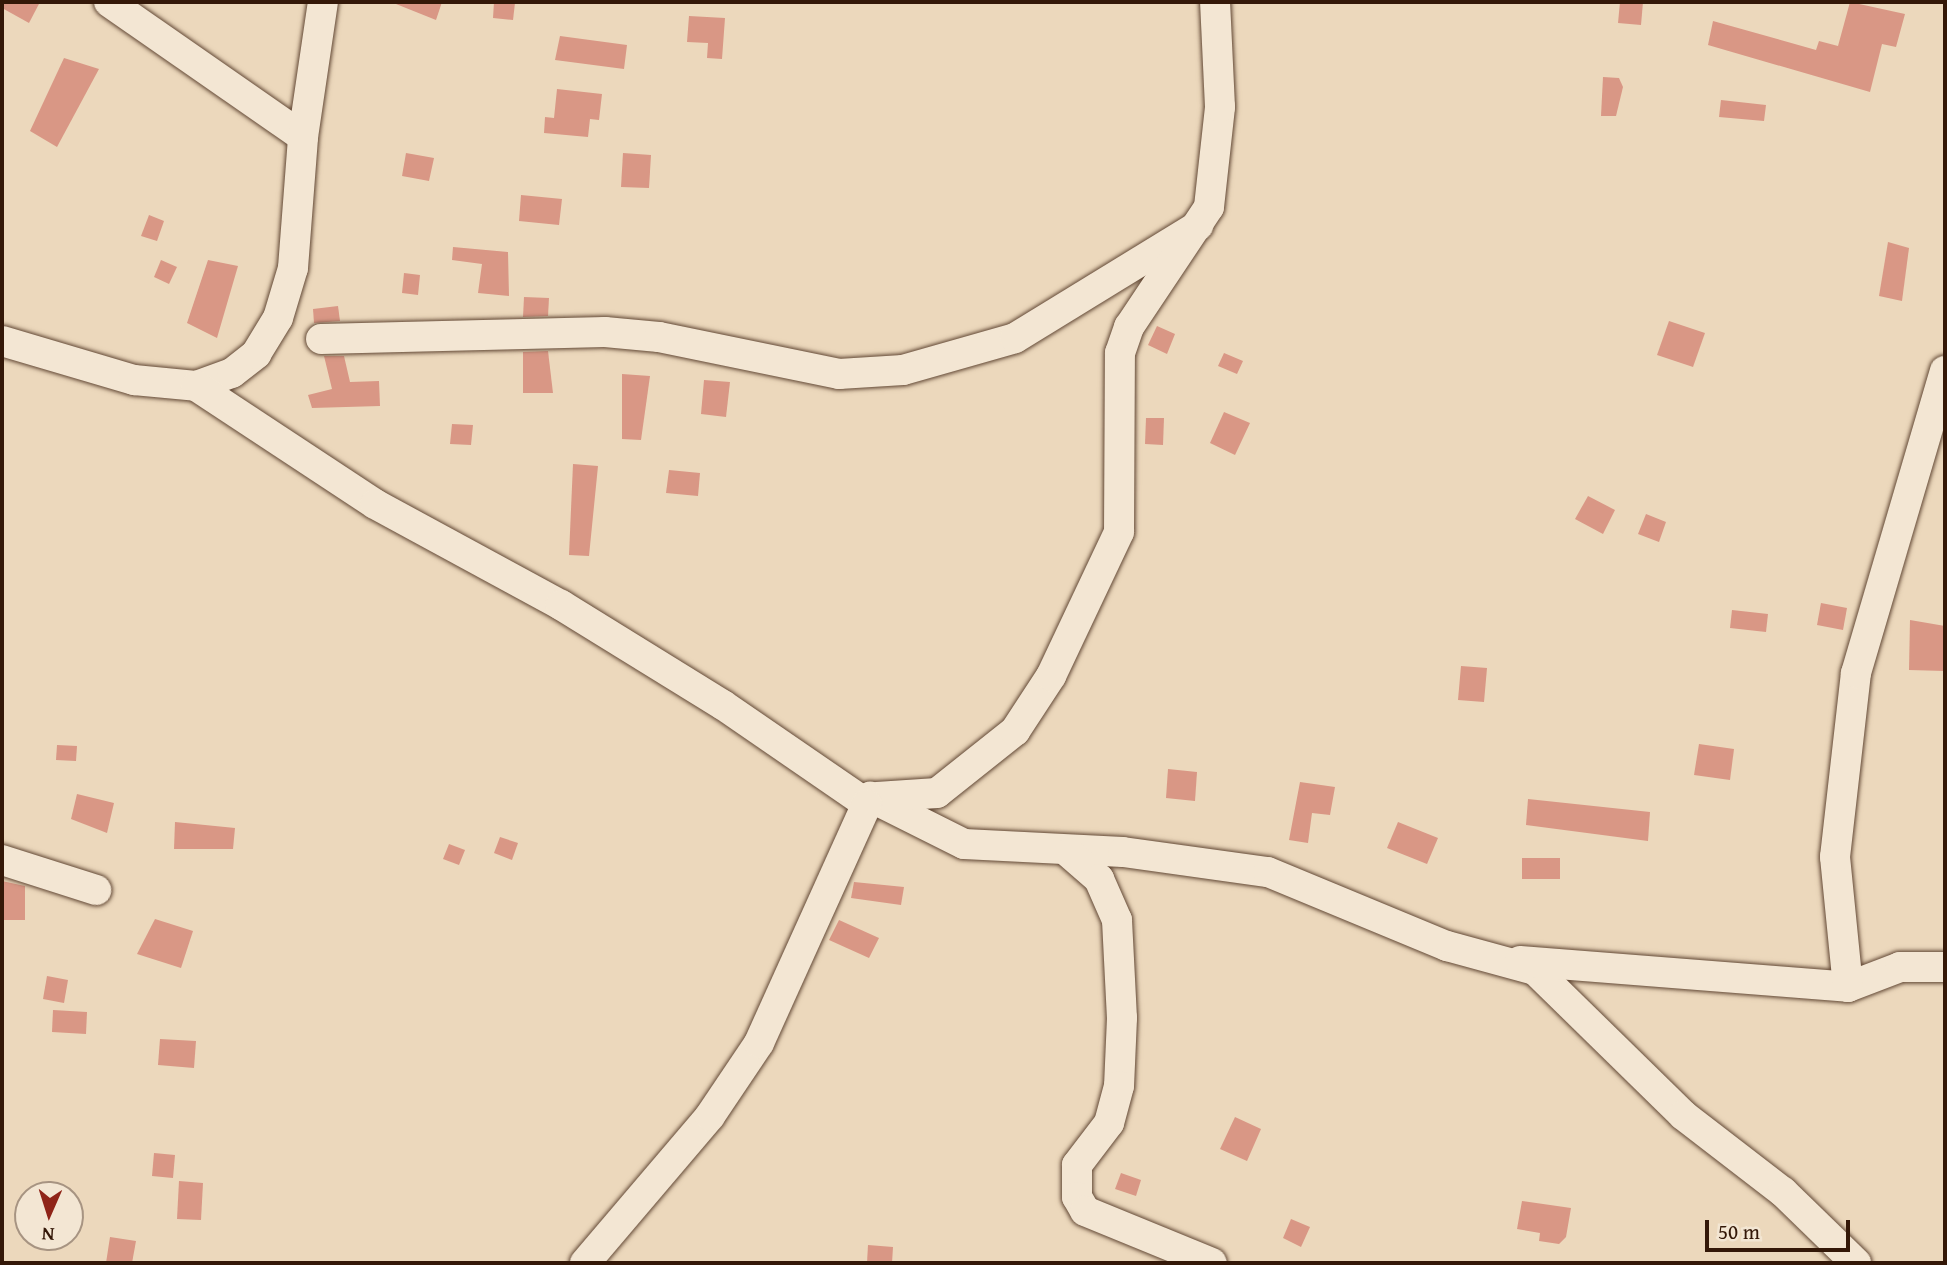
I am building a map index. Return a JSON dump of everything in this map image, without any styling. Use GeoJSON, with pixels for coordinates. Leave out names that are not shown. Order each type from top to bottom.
{"type":"FeatureCollection","features":[{"type":"Feature","properties":{"kind":"street"},"geometry":{"type":"LineString","coordinates":[[109,2],[303,136]]}},
{"type":"Feature","properties":{"kind":"street"},"geometry":{"type":"LineString","coordinates":[[195,386],[240,366],[278,318],[293,268],[303,136],[323,2]]}},
{"type":"Feature","properties":{"kind":"street"},"geometry":{"type":"LineString","coordinates":[[869,800],[912,799],[956,783],[1015,731],[1051,676],[1119,532],[1120,353],[1129,327],[1201,224],[1213,185],[1220,107],[1215,2]]}},
{"type":"Feature","properties":{"kind":"street"},"geometry":{"type":"LineString","coordinates":[[321,339],[605,332],[659,337],[839,374],[903,370],[948,362],[1024,333],[1201,224]]}},
{"type":"Feature","properties":{"kind":"street"},"geometry":{"type":"LineString","coordinates":[[2,341],[134,380],[195,386],[375,504],[561,605],[723,705],[869,800],[964,844],[1069,853],[1123,852],[1268,872],[1457,949],[1517,961],[1848,987],[1900,967],[1945,967]]}},
{"type":"Feature","properties":{"kind":"street"},"geometry":{"type":"LineString","coordinates":[[1848,987],[1835,857],[1856,673],[1945,371]]}},
{"type":"Feature","properties":{"kind":"street"},"geometry":{"type":"LineString","coordinates":[[585,1263],[710,1116],[759,1043],[869,800]]}},
{"type":"Feature","properties":{"kind":"street"},"geometry":{"type":"LineString","coordinates":[[1069,853],[1099,879],[1116,920],[1122,1018],[1119,1086],[1109,1123],[1077,1165],[1077,1197],[1085,1211],[1212,1263]]}},
{"type":"Feature","properties":{"kind":"street"},"geometry":{"type":"LineString","coordinates":[[2,860],[96,890]]}},
{"type":"Feature","properties":{"kind":"street"},"geometry":{"type":"LineString","coordinates":[[1517,961],[1535,970],[1683,1115],[1783,1192],[1856,1263]]}},
{"type":"Feature","properties":{"kind":"building"},"geometry":{"type":"Polygon","coordinates":[[[2,2],[40,2],[29,23],[2,8],[2,2]]]}},
{"type":"Feature","properties":{"kind":"building"},"geometry":{"type":"Polygon","coordinates":[[[391,2],[442,2],[436,20],[391,2]]]}},
{"type":"Feature","properties":{"kind":"building"},"geometry":{"type":"Polygon","coordinates":[[[494,2],[515,3],[513,20],[493,18],[494,2]]]}},
{"type":"Feature","properties":{"kind":"building"},"geometry":{"type":"Polygon","coordinates":[[[1620,2],[1643,2],[1641,25],[1618,23],[1620,2]]]}},
{"type":"Feature","properties":{"kind":"building"},"geometry":{"type":"Polygon","coordinates":[[[1850,2],[1905,14],[1896,47],[1882,44],[1870,92],[1708,45],[1713,21],[1816,50],[1819,41],[1838,46],[1850,2]]]}},
{"type":"Feature","properties":{"kind":"building"},"geometry":{"type":"Polygon","coordinates":[[[689,16],[725,18],[722,59],[707,58],[708,43],[687,42],[689,16]]]}},
{"type":"Feature","properties":{"kind":"building"},"geometry":{"type":"Polygon","coordinates":[[[560,36],[627,45],[624,69],[555,60],[560,36]]]}},
{"type":"Feature","properties":{"kind":"building"},"geometry":{"type":"Polygon","coordinates":[[[64,58],[99,69],[57,147],[30,131],[64,58]]]}},
{"type":"Feature","properties":{"kind":"building"},"geometry":{"type":"Polygon","coordinates":[[[1603,77],[1619,78],[1623,87],[1616,116],[1601,116],[1603,77]]]}},
{"type":"Feature","properties":{"kind":"building"},"geometry":{"type":"Polygon","coordinates":[[[557,89],[602,94],[599,120],[590,119],[588,137],[544,133],[545,117],[554,118],[557,89]]]}},
{"type":"Feature","properties":{"kind":"building"},"geometry":{"type":"Polygon","coordinates":[[[1721,100],[1766,105],[1764,121],[1719,117],[1721,100]]]}},
{"type":"Feature","properties":{"kind":"building"},"geometry":{"type":"Polygon","coordinates":[[[406,153],[434,158],[429,181],[402,176],[406,153]]]}},
{"type":"Feature","properties":{"kind":"building"},"geometry":{"type":"Polygon","coordinates":[[[623,153],[651,155],[649,188],[621,187],[623,153]]]}},
{"type":"Feature","properties":{"kind":"building"},"geometry":{"type":"Polygon","coordinates":[[[521,195],[562,199],[559,225],[519,221],[521,195]]]}},
{"type":"Feature","properties":{"kind":"building"},"geometry":{"type":"Polygon","coordinates":[[[149,215],[164,221],[157,241],[141,236],[149,215]]]}},
{"type":"Feature","properties":{"kind":"building"},"geometry":{"type":"Polygon","coordinates":[[[1888,242],[1909,248],[1902,301],[1879,296],[1888,242]]]}},
{"type":"Feature","properties":{"kind":"building"},"geometry":{"type":"Polygon","coordinates":[[[453,247],[508,252],[509,296],[478,293],[482,264],[452,260],[453,247]]]}},
{"type":"Feature","properties":{"kind":"building"},"geometry":{"type":"Polygon","coordinates":[[[161,260],[177,267],[169,284],[154,277],[161,260]]]}},
{"type":"Feature","properties":{"kind":"building"},"geometry":{"type":"Polygon","coordinates":[[[208,260],[238,266],[217,338],[187,323],[208,260]]]}},
{"type":"Feature","properties":{"kind":"building"},"geometry":{"type":"Polygon","coordinates":[[[404,273],[420,275],[418,295],[402,293],[404,273]]]}},
{"type":"Feature","properties":{"kind":"building"},"geometry":{"type":"Polygon","coordinates":[[[524,297],[549,298],[548,316],[523,317],[524,297]]]}},
{"type":"Feature","properties":{"kind":"building"},"geometry":{"type":"Polygon","coordinates":[[[338,306],[340,321],[314,323],[313,309],[338,306]]]}},
{"type":"Feature","properties":{"kind":"building"},"geometry":{"type":"Polygon","coordinates":[[[1669,321],[1705,333],[1693,367],[1657,355],[1669,321]]]}},
{"type":"Feature","properties":{"kind":"building"},"geometry":{"type":"Polygon","coordinates":[[[1157,326],[1175,334],[1167,354],[1148,345],[1157,326]]]}},
{"type":"Feature","properties":{"kind":"building"},"geometry":{"type":"Polygon","coordinates":[[[548,351],[553,393],[523,393],[523,352],[548,351]]]}},
{"type":"Feature","properties":{"kind":"building"},"geometry":{"type":"Polygon","coordinates":[[[1224,353],[1243,361],[1237,374],[1218,366],[1224,353]]]}},
{"type":"Feature","properties":{"kind":"building"},"geometry":{"type":"Polygon","coordinates":[[[324,356],[344,356],[350,382],[379,381],[380,406],[312,408],[308,395],[332,389],[324,356]]]}},
{"type":"Feature","properties":{"kind":"building"},"geometry":{"type":"Polygon","coordinates":[[[622,374],[650,376],[641,440],[622,439],[622,374]]]}},
{"type":"Feature","properties":{"kind":"building"},"geometry":{"type":"Polygon","coordinates":[[[704,380],[730,382],[726,417],[701,414],[704,380]]]}},
{"type":"Feature","properties":{"kind":"building"},"geometry":{"type":"Polygon","coordinates":[[[1224,412],[1250,423],[1235,455],[1210,443],[1224,412]]]}},
{"type":"Feature","properties":{"kind":"building"},"geometry":{"type":"Polygon","coordinates":[[[1146,418],[1164,418],[1163,445],[1145,444],[1146,418]]]}},
{"type":"Feature","properties":{"kind":"building"},"geometry":{"type":"Polygon","coordinates":[[[452,424],[473,425],[471,445],[450,444],[452,424]]]}},
{"type":"Feature","properties":{"kind":"building"},"geometry":{"type":"Polygon","coordinates":[[[573,464],[598,466],[589,556],[569,555],[573,464]]]}},
{"type":"Feature","properties":{"kind":"building"},"geometry":{"type":"Polygon","coordinates":[[[669,470],[700,473],[698,496],[666,493],[669,470]]]}},
{"type":"Feature","properties":{"kind":"building"},"geometry":{"type":"Polygon","coordinates":[[[1588,496],[1615,510],[1603,534],[1575,519],[1588,496]]]}},
{"type":"Feature","properties":{"kind":"building"},"geometry":{"type":"Polygon","coordinates":[[[1646,514],[1666,522],[1659,542],[1638,534],[1646,514]]]}},
{"type":"Feature","properties":{"kind":"building"},"geometry":{"type":"Polygon","coordinates":[[[1821,603],[1847,608],[1843,630],[1817,625],[1821,603]]]}},
{"type":"Feature","properties":{"kind":"building"},"geometry":{"type":"Polygon","coordinates":[[[1732,610],[1768,614],[1766,632],[1730,628],[1732,610]]]}},
{"type":"Feature","properties":{"kind":"building"},"geometry":{"type":"Polygon","coordinates":[[[1910,620],[1945,626],[1945,671],[1909,670],[1910,620]]]}},
{"type":"Feature","properties":{"kind":"building"},"geometry":{"type":"Polygon","coordinates":[[[1461,666],[1487,668],[1484,702],[1458,700],[1461,666]]]}},
{"type":"Feature","properties":{"kind":"building"},"geometry":{"type":"Polygon","coordinates":[[[1699,744],[1734,749],[1730,780],[1694,775],[1699,744]]]}},
{"type":"Feature","properties":{"kind":"building"},"geometry":{"type":"Polygon","coordinates":[[[57,745],[77,746],[76,761],[56,760],[57,745]]]}},
{"type":"Feature","properties":{"kind":"building"},"geometry":{"type":"Polygon","coordinates":[[[1168,769],[1197,772],[1195,801],[1166,798],[1168,769]]]}},
{"type":"Feature","properties":{"kind":"building"},"geometry":{"type":"Polygon","coordinates":[[[1300,782],[1335,787],[1330,815],[1312,813],[1308,843],[1289,840],[1300,782]]]}},
{"type":"Feature","properties":{"kind":"building"},"geometry":{"type":"Polygon","coordinates":[[[77,794],[114,803],[107,833],[71,819],[77,794]]]}},
{"type":"Feature","properties":{"kind":"building"},"geometry":{"type":"Polygon","coordinates":[[[1528,799],[1650,812],[1648,841],[1526,825],[1528,799]]]}},
{"type":"Feature","properties":{"kind":"building"},"geometry":{"type":"Polygon","coordinates":[[[175,822],[235,828],[233,849],[174,849],[175,822]]]}},
{"type":"Feature","properties":{"kind":"building"},"geometry":{"type":"Polygon","coordinates":[[[1398,822],[1438,838],[1427,864],[1387,848],[1398,822]]]}},
{"type":"Feature","properties":{"kind":"building"},"geometry":{"type":"Polygon","coordinates":[[[500,837],[518,843],[512,860],[494,853],[500,837]]]}},
{"type":"Feature","properties":{"kind":"building"},"geometry":{"type":"Polygon","coordinates":[[[449,844],[465,850],[459,865],[443,859],[449,844]]]}},
{"type":"Feature","properties":{"kind":"building"},"geometry":{"type":"Polygon","coordinates":[[[1522,858],[1560,858],[1560,879],[1522,879],[1522,858]]]}},
{"type":"Feature","properties":{"kind":"building"},"geometry":{"type":"Polygon","coordinates":[[[2,881],[25,886],[25,920],[2,920],[2,881]]]}},
{"type":"Feature","properties":{"kind":"building"},"geometry":{"type":"Polygon","coordinates":[[[854,882],[904,887],[901,905],[851,898],[854,882]]]}},
{"type":"Feature","properties":{"kind":"building"},"geometry":{"type":"Polygon","coordinates":[[[155,919],[193,931],[181,968],[137,954],[155,919]]]}},
{"type":"Feature","properties":{"kind":"building"},"geometry":{"type":"Polygon","coordinates":[[[839,920],[879,938],[869,958],[829,940],[839,920]]]}},
{"type":"Feature","properties":{"kind":"building"},"geometry":{"type":"Polygon","coordinates":[[[47,976],[68,980],[64,1003],[43,999],[47,976]]]}},
{"type":"Feature","properties":{"kind":"building"},"geometry":{"type":"Polygon","coordinates":[[[53,1010],[87,1012],[86,1034],[52,1032],[53,1010]]]}},
{"type":"Feature","properties":{"kind":"building"},"geometry":{"type":"Polygon","coordinates":[[[160,1039],[196,1041],[194,1068],[158,1065],[160,1039]]]}},
{"type":"Feature","properties":{"kind":"building"},"geometry":{"type":"Polygon","coordinates":[[[1235,1117],[1261,1129],[1247,1161],[1220,1149],[1235,1117]]]}},
{"type":"Feature","properties":{"kind":"building"},"geometry":{"type":"Polygon","coordinates":[[[154,1153],[175,1155],[173,1178],[152,1176],[154,1153]]]}},
{"type":"Feature","properties":{"kind":"building"},"geometry":{"type":"Polygon","coordinates":[[[1121,1173],[1141,1180],[1136,1196],[1115,1189],[1121,1173]]]}},
{"type":"Feature","properties":{"kind":"building"},"geometry":{"type":"Polygon","coordinates":[[[179,1181],[203,1183],[201,1220],[177,1219],[179,1181]]]}},
{"type":"Feature","properties":{"kind":"building"},"geometry":{"type":"Polygon","coordinates":[[[1522,1201],[1571,1208],[1566,1237],[1559,1244],[1539,1241],[1540,1233],[1517,1229],[1522,1201]]]}},
{"type":"Feature","properties":{"kind":"building"},"geometry":{"type":"Polygon","coordinates":[[[1291,1219],[1310,1227],[1301,1247],[1283,1238],[1291,1219]]]}},
{"type":"Feature","properties":{"kind":"building"},"geometry":{"type":"Polygon","coordinates":[[[110,1237],[136,1241],[132,1263],[106,1263],[110,1237]]]}},
{"type":"Feature","properties":{"kind":"building"},"geometry":{"type":"Polygon","coordinates":[[[868,1245],[893,1247],[892,1263],[867,1263],[868,1245]]]}}]}
